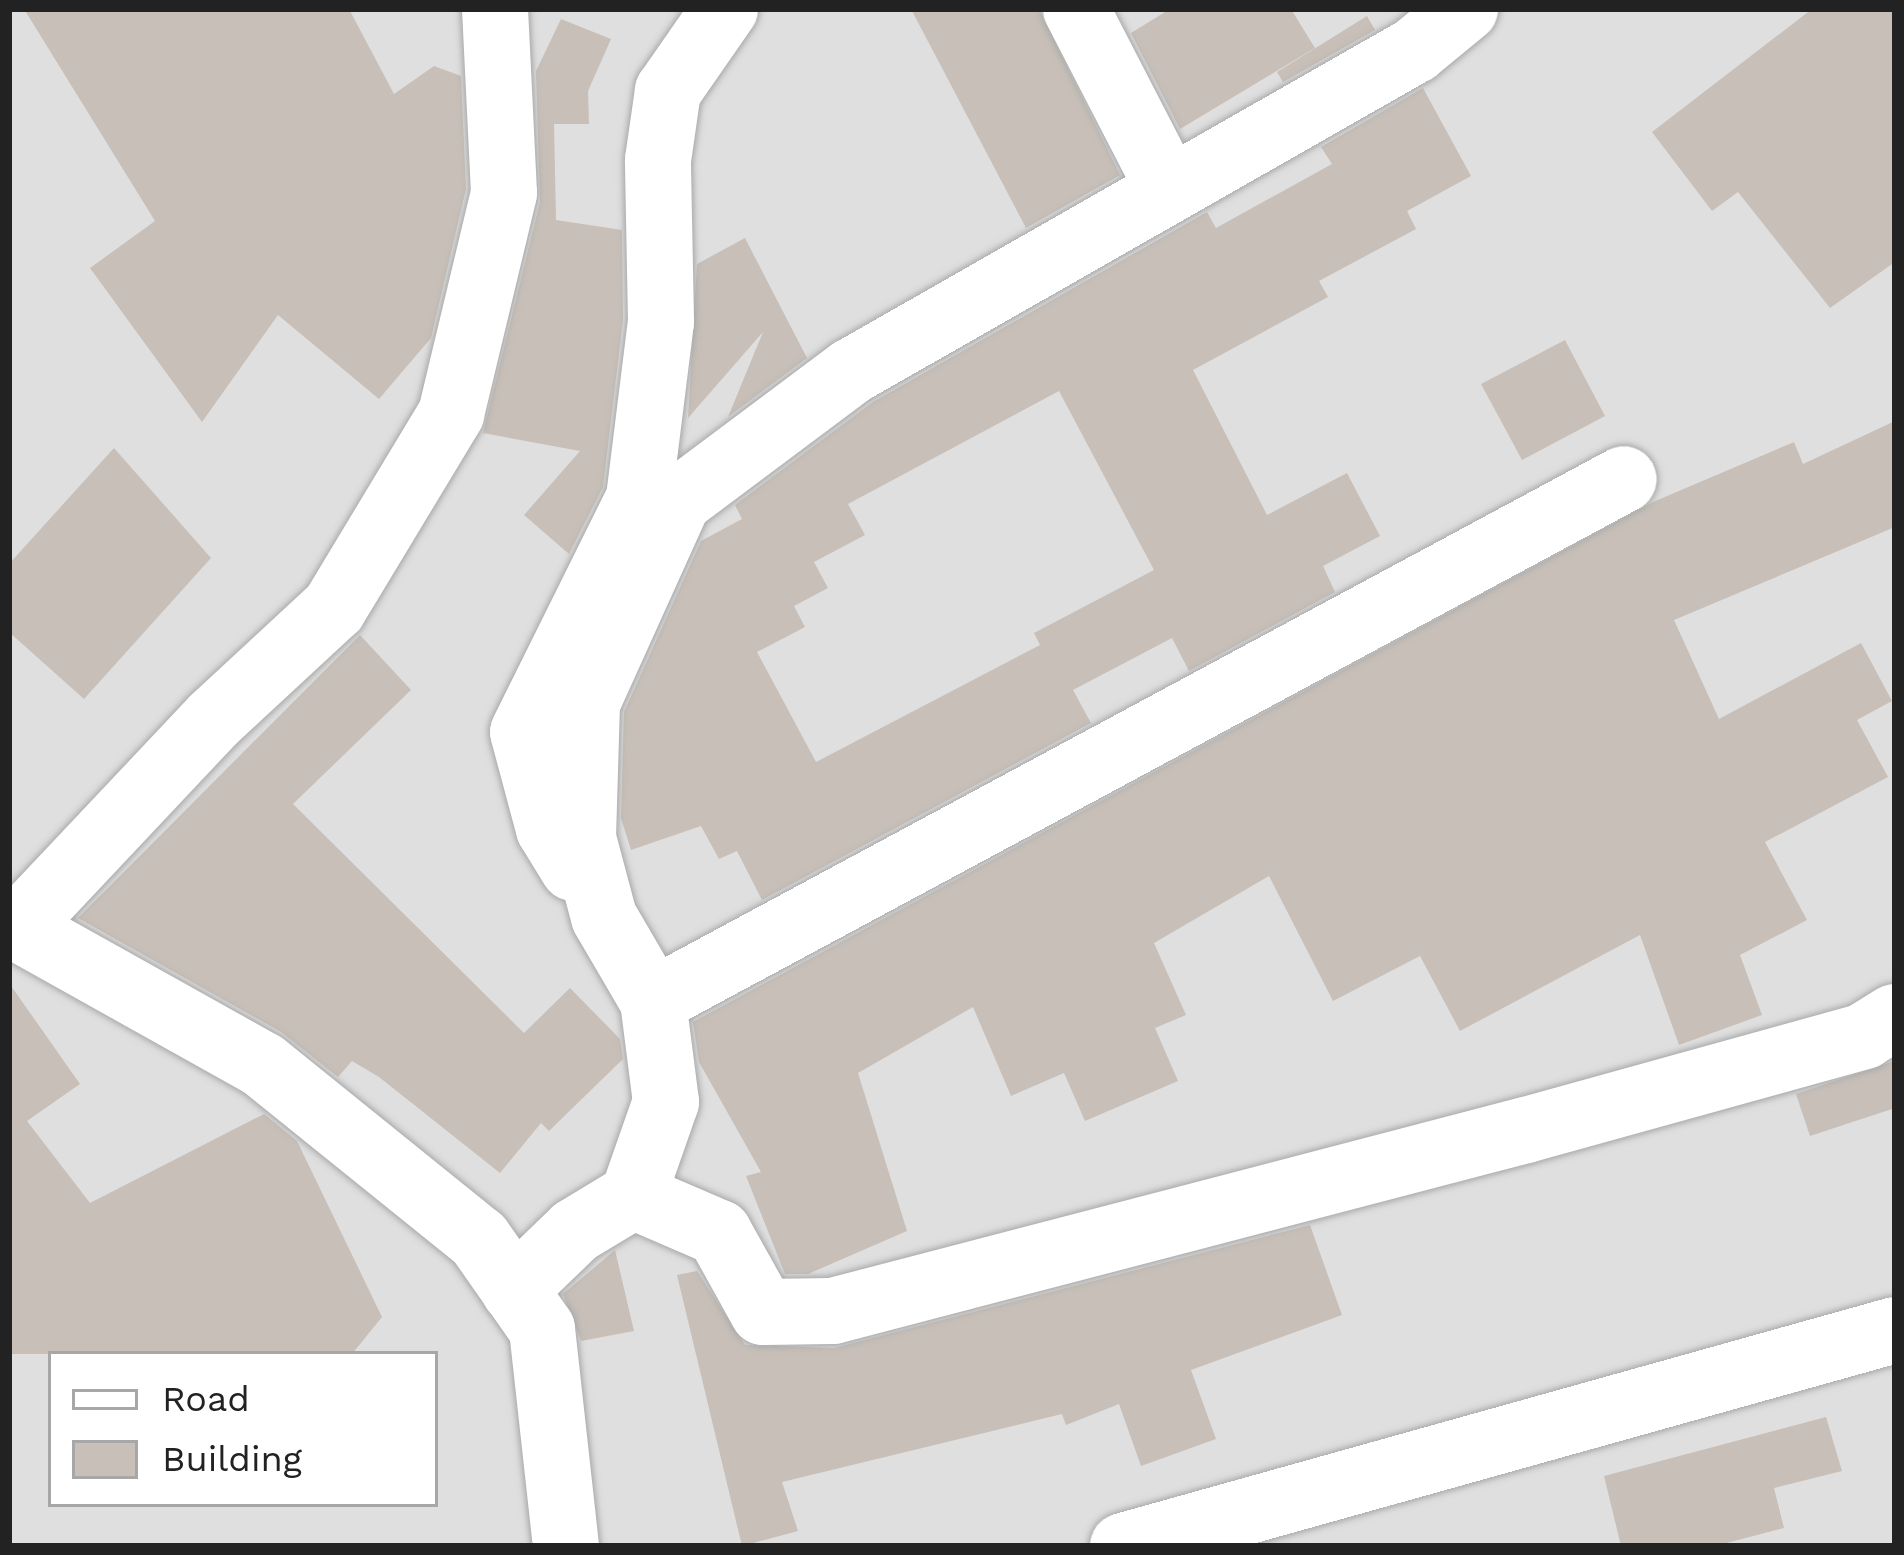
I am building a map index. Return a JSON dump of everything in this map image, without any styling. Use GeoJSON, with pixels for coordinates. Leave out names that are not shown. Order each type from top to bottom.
{"type":"FeatureCollection","features":[{"type":"Feature","properties":{"kind":"street"},"geometry":{"type":"LineString","coordinates":[[495,9],[504,193],[451,414],[334,608],[13,925],[263,1065],[479,1239],[542,1329],[566,1546]]}},
{"type":"Feature","properties":{"kind":"street"},"geometry":{"type":"LineString","coordinates":[[514,1289],[575,1231],[633,1196],[666,1102],[653,1001],[549,830],[523,732],[639,498],[661,322],[658,160],[668,91],[724,9]]}},
{"type":"Feature","properties":{"kind":"street"},"geometry":{"type":"LineString","coordinates":[[1076,9],[1168,187]]}},
{"type":"Feature","properties":{"kind":"street"},"geometry":{"type":"LineString","coordinates":[[604,917],[583,838],[587,703],[678,501],[852,371],[1415,50],[1465,9]]}},
{"type":"Feature","properties":{"kind":"street"},"geometry":{"type":"LineString","coordinates":[[653,1001],[1624,479]]}},
{"type":"Feature","properties":{"kind":"street"},"geometry":{"type":"LineString","coordinates":[[633,1196],[718,1233],[763,1312],[833,1311],[1661,1093],[1864,1036],[1895,1017]]}},
{"type":"Feature","properties":{"kind":"street"},"geometry":{"type":"LineString","coordinates":[[1123,1546],[1895,1330]]}},
{"type":"Feature","properties":{"kind":"shaded area"},"geometry":{"type":"Polygon","coordinates":[[[9,9],[1895,9],[1895,1546],[9,1546],[9,9]]]}},
{"type":"Feature","properties":{"kind":"building"},"geometry":{"type":"Polygon","coordinates":[[[24,9],[349,9],[394,94],[434,66],[461,76],[466,189],[431,338],[379,399],[278,315],[202,422],[90,268],[155,221],[24,9]]]}},
{"type":"Feature","properties":{"kind":"building"},"geometry":{"type":"Polygon","coordinates":[[[911,9],[1039,9],[1120,175],[1026,228],[911,9]]]}},
{"type":"Feature","properties":{"kind":"building"},"geometry":{"type":"Polygon","coordinates":[[[1170,9],[1291,9],[1315,48],[1180,129],[1131,33],[1170,9]]]}},
{"type":"Feature","properties":{"kind":"building"},"geometry":{"type":"Polygon","coordinates":[[[1812,9],[1895,9],[1895,262],[1830,308],[1738,192],[1712,211],[1652,132],[1812,9]]]}},
{"type":"Feature","properties":{"kind":"building"},"geometry":{"type":"Polygon","coordinates":[[[1367,16],[1375,30],[1283,82],[1277,72],[1367,16]]]}},
{"type":"Feature","properties":{"kind":"building"},"geometry":{"type":"Polygon","coordinates":[[[561,19],[611,39],[588,91],[589,124],[554,124],[556,220],[622,230],[623,320],[603,487],[569,554],[524,515],[580,451],[483,433],[540,202],[536,71],[561,19]]]}},
{"type":"Feature","properties":{"kind":"building"},"geometry":{"type":"Polygon","coordinates":[[[1423,88],[1471,176],[1407,211],[1416,229],[1319,281],[1328,297],[1193,370],[1267,515],[1347,473],[1380,536],[1323,566],[1335,592],[1189,671],[1172,638],[1073,690],[1091,723],[762,900],[737,851],[719,859],[701,826],[631,850],[621,818],[624,712],[701,541],[742,519],[735,505],[873,402],[1207,212],[1216,228],[1332,164],[1321,147],[1423,88]],[[1059,391],[848,504],[865,535],[814,562],[828,588],[794,606],[805,627],[757,652],[816,762],[1040,645],[1034,633],[1154,570],[1059,391]]]}},
{"type":"Feature","properties":{"kind":"building"},"geometry":{"type":"Polygon","coordinates":[[[745,238],[807,358],[728,417],[763,332],[688,418],[697,264],[745,238]]]}},
{"type":"Feature","properties":{"kind":"building"},"geometry":{"type":"Polygon","coordinates":[[[1565,340],[1605,416],[1522,460],[1481,384],[1565,340]]]}},
{"type":"Feature","properties":{"kind":"building"},"geometry":{"type":"Polygon","coordinates":[[[1895,421],[1895,527],[1674,620],[1719,719],[1861,643],[1892,701],[1857,720],[1888,777],[1765,842],[1807,920],[1740,955],[1762,1015],[1679,1045],[1640,935],[1460,1031],[1420,956],[1333,1001],[1269,876],[1154,943],[1186,1015],[1155,1028],[1178,1081],[1085,1121],[1064,1073],[1011,1096],[973,1007],[858,1073],[907,1231],[808,1274],[785,1274],[746,1176],[761,1172],[699,1062],[693,1022],[1653,502],[1794,442],[1803,464],[1895,421]]]}},
{"type":"Feature","properties":{"kind":"building"},"geometry":{"type":"Polygon","coordinates":[[[114,448],[211,558],[84,699],[9,632],[9,564],[114,448]]]}},
{"type":"Feature","properties":{"kind":"building"},"geometry":{"type":"Polygon","coordinates":[[[360,635],[411,690],[293,804],[524,1033],[570,988],[620,1039],[623,1059],[549,1131],[541,1123],[500,1173],[379,1077],[352,1061],[338,1077],[281,1032],[78,918],[360,635]]]}},
{"type":"Feature","properties":{"kind":"building"},"geometry":{"type":"Polygon","coordinates":[[[9,983],[80,1084],[27,1121],[90,1203],[264,1114],[297,1141],[382,1317],[354,1351],[9,1354],[9,983]]]}},
{"type":"Feature","properties":{"kind":"building"},"geometry":{"type":"Polygon","coordinates":[[[1895,1061],[1895,1108],[1810,1136],[1796,1094],[1895,1061]]]}},
{"type":"Feature","properties":{"kind":"building"},"geometry":{"type":"Polygon","coordinates":[[[1310,1225],[1342,1315],[1191,1370],[1216,1439],[1141,1466],[1119,1404],[1066,1425],[1062,1414],[782,1482],[798,1531],[742,1546],[677,1275],[697,1271],[745,1345],[834,1348],[1310,1225]]]}},
{"type":"Feature","properties":{"kind":"building"},"geometry":{"type":"Polygon","coordinates":[[[615,1250],[634,1331],[581,1341],[563,1294],[615,1250]]]}},
{"type":"Feature","properties":{"kind":"building"},"geometry":{"type":"Polygon","coordinates":[[[1826,1417],[1842,1471],[1774,1488],[1784,1528],[1715,1546],[1621,1546],[1604,1476],[1826,1417]]]}}]}
